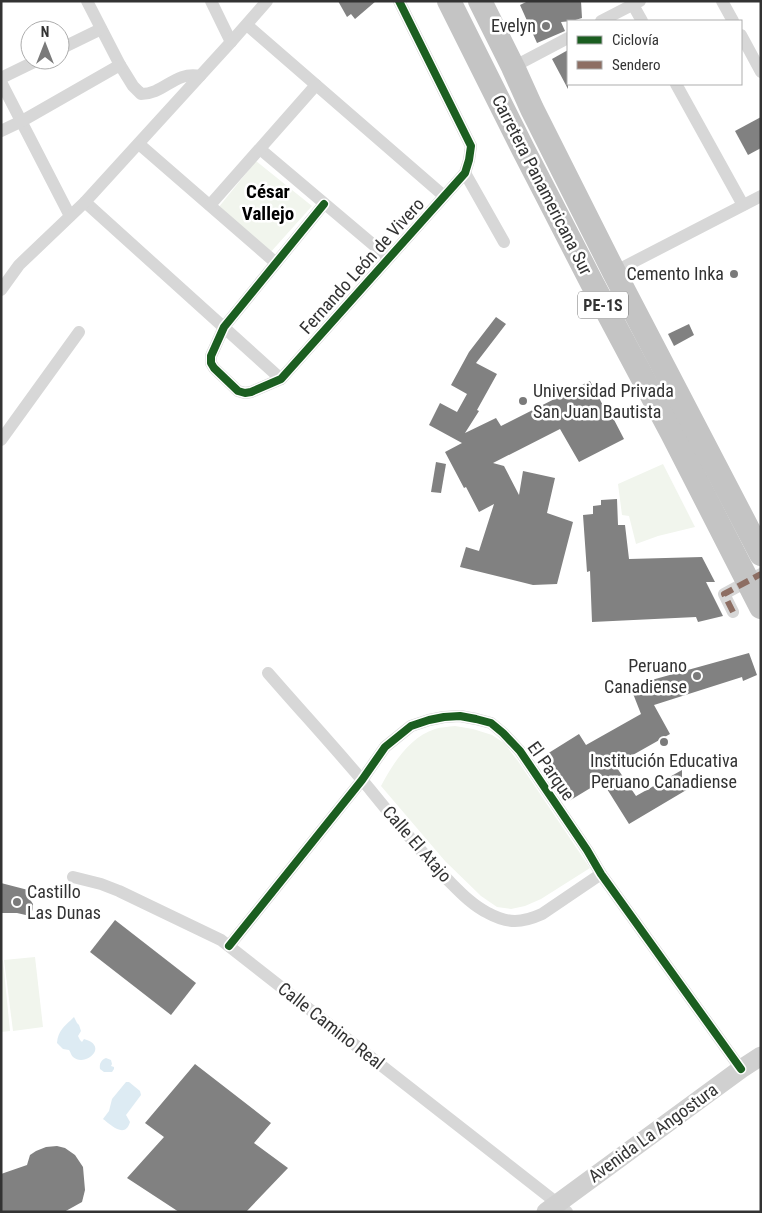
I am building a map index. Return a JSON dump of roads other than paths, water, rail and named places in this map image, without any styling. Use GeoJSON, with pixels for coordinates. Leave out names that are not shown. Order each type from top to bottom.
{"type":"FeatureCollection","features":[{"type":"Feature","properties":{"kind":"highway","name":"Carretera Panamericana Sur"},"geometry":{"type":"LineString","coordinates":[[449,1],[562,225],[756,588]]}},
{"type":"Feature","properties":{"kind":"highway","name":"Carretera Panamericana Sur"},"geometry":{"type":"LineString","coordinates":[[480,1],[614,272],[761,554]]}},
{"type":"Feature","properties":{"kind":"street"},"geometry":{"type":"LineString","coordinates":[[87,1],[132,86],[141,94],[150,94],[190,74],[200,76]]}},
{"type":"Feature","properties":{"kind":"street"},"geometry":{"type":"LineString","coordinates":[[211,1],[231,42]]}},
{"type":"Feature","properties":{"kind":"street"},"geometry":{"type":"LineString","coordinates":[[1,290],[19,265],[84,202],[139,144],[267,1]]}},
{"type":"Feature","properties":{"kind":"street"},"geometry":{"type":"LineString","coordinates":[[399,1],[471,146],[469,160],[464,173],[504,242]]}},
{"type":"Feature","properties":{"kind":"street"},"geometry":{"type":"LineString","coordinates":[[722,1],[732,20]]}},
{"type":"Feature","properties":{"kind":"street"},"geometry":{"type":"LineString","coordinates":[[603,20],[637,3],[642,20]]}},
{"type":"Feature","properties":{"kind":"street"},"geometry":{"type":"LineString","coordinates":[[247,25],[444,196]]}},
{"type":"Feature","properties":{"kind":"street"},"geometry":{"type":"LineString","coordinates":[[70,44],[101,28]]}},
{"type":"Feature","properties":{"kind":"street"},"geometry":{"type":"LineString","coordinates":[[742,37],[761,72]]}},
{"type":"Feature","properties":{"kind":"street"},"geometry":{"type":"LineString","coordinates":[[513,67],[567,39]]}},
{"type":"Feature","properties":{"kind":"street"},"geometry":{"type":"LineString","coordinates":[[1,131],[120,65]]}},
{"type":"Feature","properties":{"kind":"street"},"geometry":{"type":"LineString","coordinates":[[1,78],[20,69]]}},
{"type":"Feature","properties":{"kind":"street"},"geometry":{"type":"LineString","coordinates":[[1,82],[70,216]]}},
{"type":"Feature","properties":{"kind":"street"},"geometry":{"type":"LineString","coordinates":[[210,205],[316,85]]}},
{"type":"Feature","properties":{"kind":"street"},"geometry":{"type":"LineString","coordinates":[[677,85],[743,205]]}},
{"type":"Feature","properties":{"kind":"street"},"geometry":{"type":"LineString","coordinates":[[139,144],[276,263]]}},
{"type":"Feature","properties":{"kind":"street"},"geometry":{"type":"LineString","coordinates":[[260,149],[389,258]]}},
{"type":"Feature","properties":{"kind":"street","name":"Fernando León de Vivero"},"geometry":{"type":"LineString","coordinates":[[281,379],[464,173]]}},
{"type":"Feature","properties":{"kind":"street"},"geometry":{"type":"LineString","coordinates":[[614,272],[761,196]]}},
{"type":"Feature","properties":{"kind":"street"},"geometry":{"type":"LineString","coordinates":[[84,202],[224,327],[281,379],[245,393],[238,391],[214,368],[212,363],[212,356],[224,327],[324,204]]}},
{"type":"Feature","properties":{"kind":"street"},"geometry":{"type":"LineString","coordinates":[[1,440],[79,332]]}},
{"type":"Feature","properties":{"kind":"street"},"geometry":{"type":"LineString","coordinates":[[733,612],[724,594],[756,588]]}},
{"type":"Feature","properties":{"kind":"street","name":"Calle El Atajo"},"geometry":{"type":"LineString","coordinates":[[268,673],[362,780],[432,864],[475,905],[488,914],[509,921],[522,922],[531,919],[542,914],[601,874]]}},
{"type":"Feature","properties":{"kind":"street","name":"El Parque"},"geometry":{"type":"LineString","coordinates":[[229,946],[362,780],[385,747],[411,726],[429,720],[460,716],[476,719],[491,724],[503,733],[520,751],[587,850],[601,874],[741,1068]]}},
{"type":"Feature","properties":{"kind":"street","name":"Calle Camino Real"},"geometry":{"type":"LineString","coordinates":[[73,878],[101,884],[119,891],[221,940],[557,1209]]}},
{"type":"Feature","properties":{"kind":"street","name":"Avenida La Angostura"},"geometry":{"type":"LineString","coordinates":[[557,1209],[741,1068],[761,1056]]}},
{"type":"Feature","properties":{"kind":"place","name":"Evelyn"},"geometry":{"type":"Point","coordinates":[546,26]}},
{"type":"Feature","properties":{"kind":"place","name":"Cemento Inka"},"geometry":{"type":"Point","coordinates":[734,274]}},
{"type":"Feature","properties":{"kind":"place","name":"Universidad Privada San Juan Bautista"},"geometry":{"type":"Point","coordinates":[523,401]}},
{"type":"Feature","properties":{"kind":"place","name":"Peruano Canadiense"},"geometry":{"type":"Point","coordinates":[697,676]}},
{"type":"Feature","properties":{"kind":"place","name":"Institución Educativa Peruano Canadiense"},"geometry":{"type":"Point","coordinates":[664,742]}},
{"type":"Feature","properties":{"kind":"place","name":"Castillo Las Dunas"},"geometry":{"type":"Point","coordinates":[17,902]}},
{"type":"Feature","properties":{"kind":"district","name":"César Vallejo"},"geometry":{"type":"Point","coordinates":[268,202]}}]}
